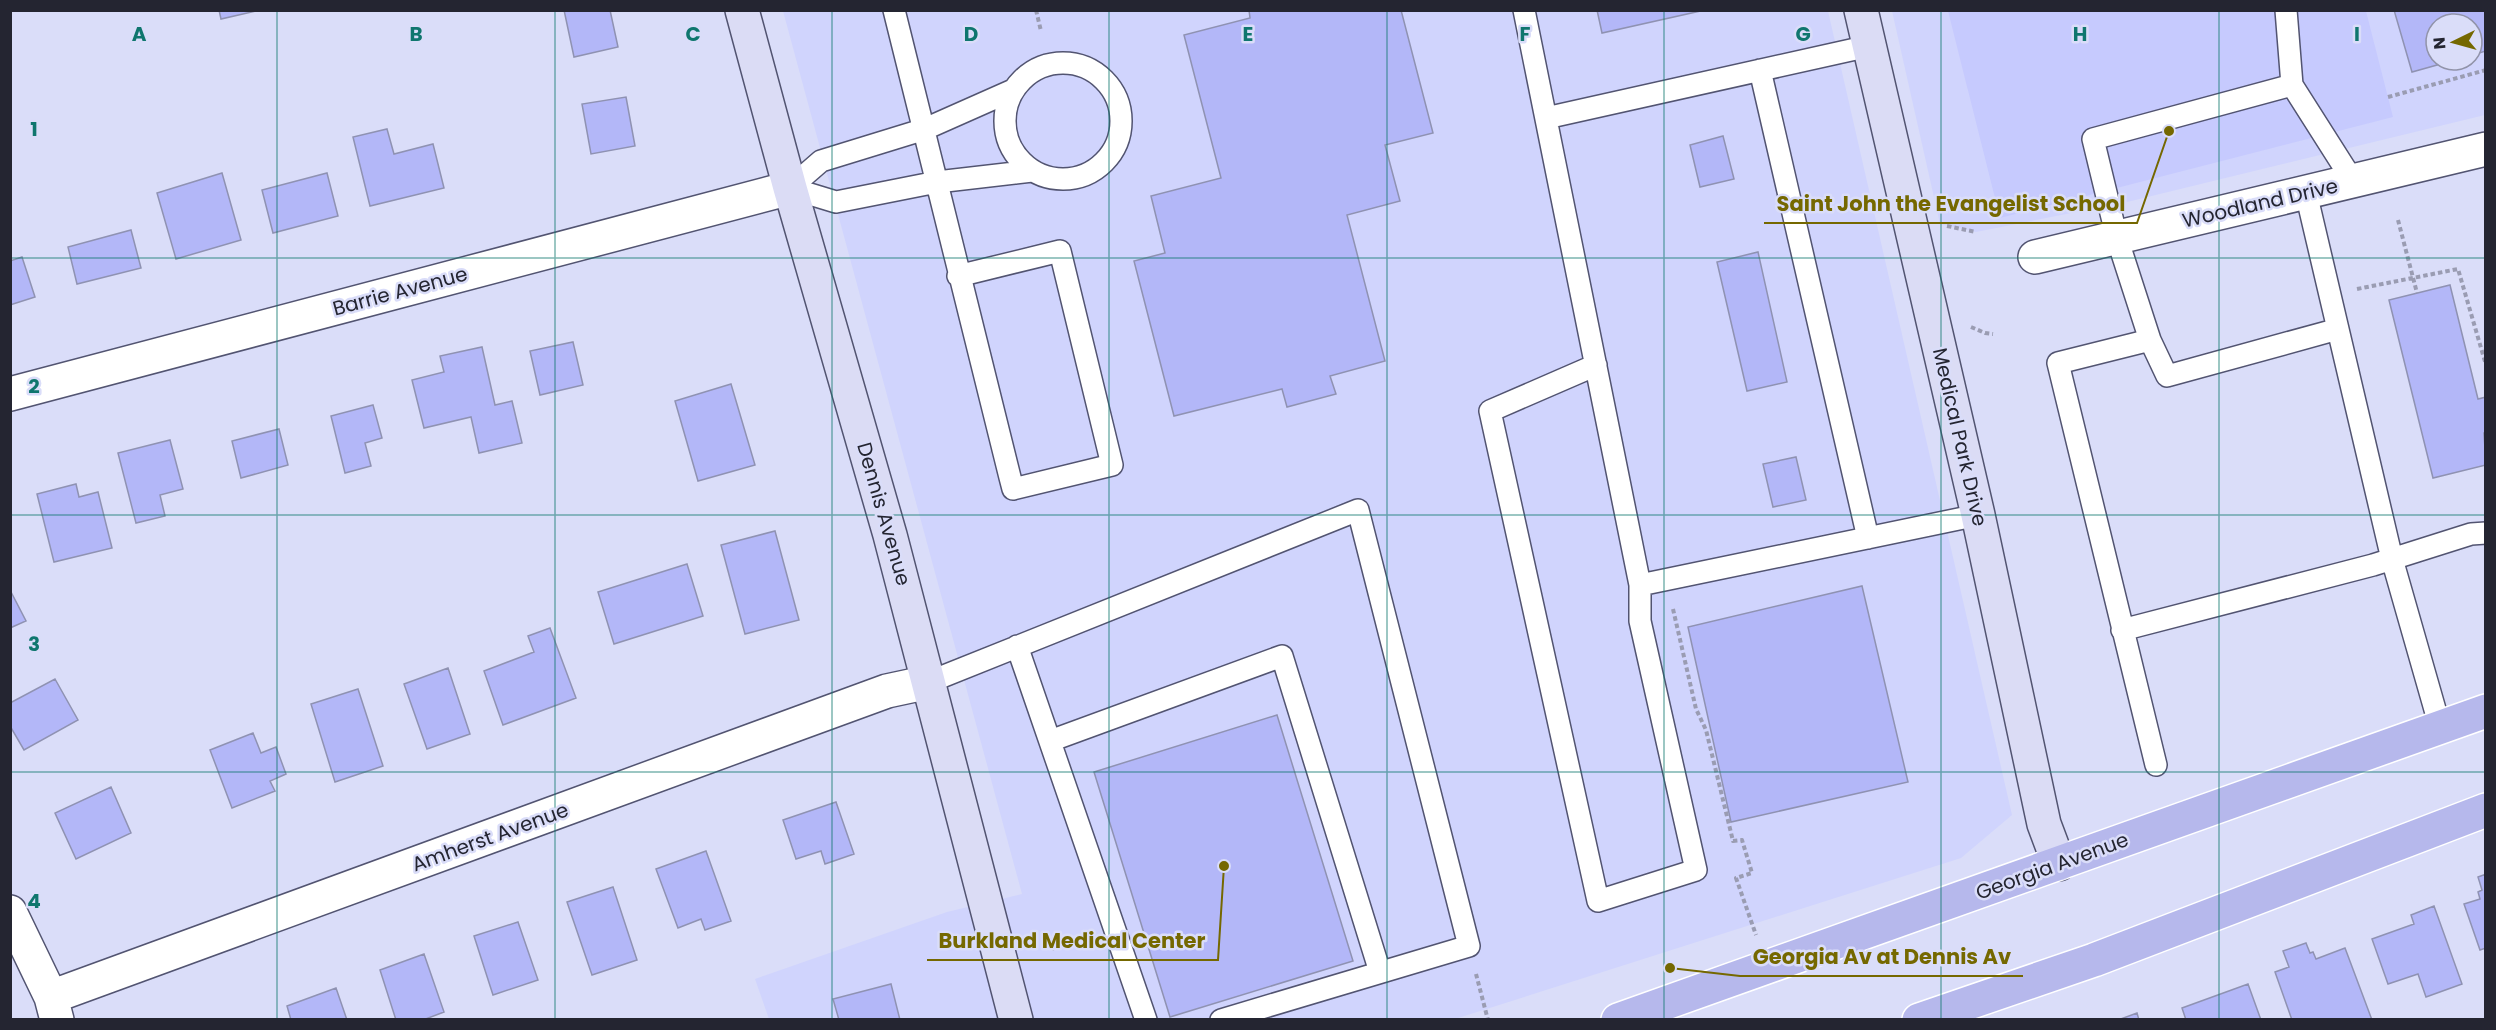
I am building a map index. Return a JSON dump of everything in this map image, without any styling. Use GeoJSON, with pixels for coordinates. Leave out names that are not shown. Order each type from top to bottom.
{"type":"FeatureCollection","features":[{"type":"Feature","properties":{"kind":"main road","name":"Georgia Avenue"},"geometry":{"type":"LineString","coordinates":[[1618,1020],[2486,711]]}},
{"type":"Feature","properties":{"kind":"main road"},"geometry":{"type":"LineString","coordinates":[[1918,1020],[2094,960],[2486,810]]}},
{"type":"Feature","properties":{"kind":"street","name":"Dennis Avenue"},"geometry":{"type":"LineString","coordinates":[[742,10],[790,188],[887,524],[1016,1020]]}},
{"type":"Feature","properties":{"kind":"street","name":"Medical Park Drive"},"geometry":{"type":"LineString","coordinates":[[1861,10],[1978,515],[2044,824],[2059,864]]}},
{"type":"Feature","properties":{"kind":"street","name":"Woodland Drive"},"geometry":{"type":"LineString","coordinates":[[2035,257],[2486,149]]}},
{"type":"Feature","properties":{"kind":"street","name":"Barrie Avenue"},"geometry":{"type":"LineString","coordinates":[[10,394],[790,188]]}},
{"type":"Feature","properties":{"kind":"street","name":"Amherst Avenue"},"geometry":{"type":"LineString","coordinates":[[54,1009],[887,691],[929,682]]}},
{"type":"Feature","properties":{"kind":"street"},"geometry":{"type":"LineString","coordinates":[[10,912],[54,1009]]}},
{"type":"Feature","properties":{"kind":"lane"},"geometry":{"type":"LineString","coordinates":[[1524,10],[1596,365],[1640,585],[1640,621],[1696,870],[1598,901],[1490,411],[1596,365]]}},
{"type":"Feature","properties":{"kind":"lane"},"geometry":{"type":"LineString","coordinates":[[2286,10],[2292,85],[2353,181]]}},
{"type":"Feature","properties":{"kind":"lane"},"geometry":{"type":"LineString","coordinates":[[894,11],[925,129],[958,276],[1013,489],[1112,465],[1060,251],[958,276]]}},
{"type":"Feature","properties":{"kind":"lane"},"geometry":{"type":"LineString","coordinates":[[1546,118],[1869,46]]}},
{"type":"Feature","properties":{"kind":"lane"},"geometry":{"type":"LineString","coordinates":[[1059,62],[1077,63],[1094,71],[1108,83],[1118,98],[1122,117],[1120,135],[1113,152],[1101,166],[1085,176],[1067,180],[1049,178],[1032,171],[1018,159],[1008,143],[1004,125],[1006,107],[1013,90],[1025,76],[1041,66],[1059,62]]}},
{"type":"Feature","properties":{"kind":"lane"},"geometry":{"type":"LineString","coordinates":[[1760,70],[1868,538]]}},
{"type":"Feature","properties":{"kind":"lane"},"geometry":{"type":"LineString","coordinates":[[2292,85],[2094,139],[2117,238],[2150,340],[2167,376],[2338,329]]}},
{"type":"Feature","properties":{"kind":"lane"},"geometry":{"type":"LineString","coordinates":[[790,188],[821,161],[925,129],[1013,90]]}},
{"type":"Feature","properties":{"kind":"lane"},"geometry":{"type":"LineString","coordinates":[[790,188],[836,202],[937,182],[1032,171]]}},
{"type":"Feature","properties":{"kind":"lane"},"geometry":{"type":"LineString","coordinates":[[2306,193],[2392,559],[2440,728]]}},
{"type":"Feature","properties":{"kind":"lane"},"geometry":{"type":"LineString","coordinates":[[2150,340],[2058,363],[2156,765]]}},
{"type":"Feature","properties":{"kind":"lane"},"geometry":{"type":"LineString","coordinates":[[929,682],[1358,510],[1469,946],[1221,1020]]}},
{"type":"Feature","properties":{"kind":"lane"},"geometry":{"type":"LineString","coordinates":[[1640,585],[1978,515]]}},
{"type":"Feature","properties":{"kind":"lane"},"geometry":{"type":"LineString","coordinates":[[2122,630],[2392,559],[2471,534],[2486,532]]}},
{"type":"Feature","properties":{"kind":"lane"},"geometry":{"type":"LineString","coordinates":[[1017,646],[1146,1020]]}},
{"type":"Feature","properties":{"kind":"lane"},"geometry":{"type":"LineString","coordinates":[[1050,741],[1282,657],[1380,972]]}},
{"type":"Feature","properties":{"kind":"path"},"geometry":{"type":"LineString","coordinates":[[1036,10],[1041,31]]}},
{"type":"Feature","properties":{"kind":"path"},"geometry":{"type":"LineString","coordinates":[[2388,98],[2486,70]]}},
{"type":"Feature","properties":{"kind":"path"},"geometry":{"type":"LineString","coordinates":[[2398,220],[2417,293]]}},
{"type":"Feature","properties":{"kind":"path"},"geometry":{"type":"LineString","coordinates":[[1940,224],[1976,232]]}},
{"type":"Feature","properties":{"kind":"path"},"geometry":{"type":"LineString","coordinates":[[2347,291],[2458,269],[2486,365]]}},
{"type":"Feature","properties":{"kind":"path"},"geometry":{"type":"LineString","coordinates":[[1962,322],[1985,333],[1993,334]]}},
{"type":"Feature","properties":{"kind":"path"},"geometry":{"type":"LineString","coordinates":[[1673,609],[1696,709],[1706,730],[1732,841],[1742,840],[1752,873],[1736,878],[1757,936]]}},
{"type":"Feature","properties":{"kind":"path"},"geometry":{"type":"LineString","coordinates":[[1052,949],[1068,941]]}},
{"type":"Feature","properties":{"kind":"path"},"geometry":{"type":"LineString","coordinates":[[1469,946],[1488,1020]]}},
{"type":"Feature","properties":{"kind":"shaded area"},"geometry":{"type":"Polygon","coordinates":[[[783,11],[1828,11],[2012,815],[1961,858],[1455,1019],[769,1019],[755,979],[947,912],[1022,894],[783,11]]]}},
{"type":"Feature","properties":{"kind":"shaded area"},"geometry":{"type":"Polygon","coordinates":[[[1892,11],[2485,11],[2485,115],[2127,202],[1976,232],[1940,224],[1892,11]]]}},
{"type":"Feature","properties":{"kind":"shaded area"},"geometry":{"type":"Polygon","coordinates":[[[1948,11],[2366,11],[2393,117],[2000,218],[1948,11]]]}},
{"type":"Feature","properties":{"kind":"building"},"geometry":{"type":"Polygon","coordinates":[[[219,10],[260,10],[221,19],[219,10]]]}},
{"type":"Feature","properties":{"kind":"building"},"geometry":{"type":"Polygon","coordinates":[[[564,10],[610,10],[618,47],[574,57],[564,10]]]}},
{"type":"Feature","properties":{"kind":"building"},"geometry":{"type":"Polygon","coordinates":[[[1249,10],[1401,10],[1433,133],[1385,145],[1400,201],[1347,215],[1385,361],[1330,376],[1336,394],[1287,407],[1282,389],[1174,416],[1134,261],[1165,253],[1151,196],[1221,178],[1184,35],[1250,18],[1249,10]]]}},
{"type":"Feature","properties":{"kind":"building"},"geometry":{"type":"Polygon","coordinates":[[[1597,10],[1705,10],[1602,33],[1597,10]]]}},
{"type":"Feature","properties":{"kind":"building"},"geometry":{"type":"Polygon","coordinates":[[[2394,10],[2486,10],[2486,51],[2484,52],[2484,12],[2424,12],[2424,69],[2412,72],[2394,10]]]}},
{"type":"Feature","properties":{"kind":"building"},"geometry":{"type":"Polygon","coordinates":[[[626,97],[635,146],[591,154],[582,104],[626,97]]]}},
{"type":"Feature","properties":{"kind":"building"},"geometry":{"type":"Polygon","coordinates":[[[387,129],[394,154],[433,144],[444,188],[370,206],[353,137],[387,129]]]}},
{"type":"Feature","properties":{"kind":"building"},"geometry":{"type":"Polygon","coordinates":[[[1723,136],[1734,179],[1700,187],[1690,145],[1723,136]]]}},
{"type":"Feature","properties":{"kind":"building"},"geometry":{"type":"Polygon","coordinates":[[[222,173],[241,240],[176,259],[157,193],[222,173]]]}},
{"type":"Feature","properties":{"kind":"building"},"geometry":{"type":"Polygon","coordinates":[[[327,173],[338,216],[273,233],[262,190],[327,173]]]}},
{"type":"Feature","properties":{"kind":"building"},"geometry":{"type":"Polygon","coordinates":[[[131,230],[141,268],[77,284],[68,247],[131,230]]]}},
{"type":"Feature","properties":{"kind":"building"},"geometry":{"type":"Polygon","coordinates":[[[1758,252],[1787,382],[1747,391],[1717,262],[1758,252]]]}},
{"type":"Feature","properties":{"kind":"building"},"geometry":{"type":"Polygon","coordinates":[[[22,257],[35,297],[10,305],[10,261],[22,257]]]}},
{"type":"Feature","properties":{"kind":"building"},"geometry":{"type":"Polygon","coordinates":[[[2450,285],[2478,399],[2486,397],[2486,432],[2484,433],[2486,465],[2433,478],[2389,300],[2450,285]]]}},
{"type":"Feature","properties":{"kind":"building"},"geometry":{"type":"Polygon","coordinates":[[[573,342],[583,385],[540,395],[530,351],[573,342]]]}},
{"type":"Feature","properties":{"kind":"building"},"geometry":{"type":"Polygon","coordinates":[[[482,347],[495,405],[512,401],[522,443],[479,453],[471,417],[424,428],[412,380],[444,372],[440,356],[482,347]]]}},
{"type":"Feature","properties":{"kind":"building"},"geometry":{"type":"Polygon","coordinates":[[[731,384],[755,465],[698,481],[675,401],[731,384]]]}},
{"type":"Feature","properties":{"kind":"building"},"geometry":{"type":"Polygon","coordinates":[[[373,405],[382,438],[365,443],[371,466],[345,473],[331,416],[373,405]]]}},
{"type":"Feature","properties":{"kind":"building"},"geometry":{"type":"Polygon","coordinates":[[[279,429],[288,465],[241,478],[232,441],[279,429]]]}},
{"type":"Feature","properties":{"kind":"building"},"geometry":{"type":"Polygon","coordinates":[[[170,440],[183,489],[160,495],[165,516],[136,523],[118,453],[170,440]]]}},
{"type":"Feature","properties":{"kind":"building"},"geometry":{"type":"Polygon","coordinates":[[[1796,457],[1806,500],[1773,507],[1763,464],[1796,457]]]}},
{"type":"Feature","properties":{"kind":"building"},"geometry":{"type":"Polygon","coordinates":[[[76,484],[79,497],[98,492],[112,548],[54,562],[37,494],[76,484]]]}},
{"type":"Feature","properties":{"kind":"building"},"geometry":{"type":"Polygon","coordinates":[[[775,531],[799,620],[745,634],[721,545],[775,531]]]}},
{"type":"Feature","properties":{"kind":"building"},"geometry":{"type":"Polygon","coordinates":[[[687,564],[703,616],[614,644],[598,592],[687,564]]]}},
{"type":"Feature","properties":{"kind":"building"},"geometry":{"type":"Polygon","coordinates":[[[1862,586],[1908,782],[1731,822],[1688,627],[1862,586]]]}},
{"type":"Feature","properties":{"kind":"building"},"geometry":{"type":"Polygon","coordinates":[[[10,590],[26,621],[10,628],[10,590]]]}},
{"type":"Feature","properties":{"kind":"building"},"geometry":{"type":"Polygon","coordinates":[[[550,628],[576,698],[503,725],[484,671],[534,652],[528,636],[550,628]]]}},
{"type":"Feature","properties":{"kind":"building"},"geometry":{"type":"Polygon","coordinates":[[[448,668],[470,734],[427,749],[404,684],[448,668]]]}},
{"type":"Feature","properties":{"kind":"building"},"geometry":{"type":"Polygon","coordinates":[[[55,679],[78,720],[24,750],[10,726],[10,703],[55,679]]]}},
{"type":"Feature","properties":{"kind":"building"},"geometry":{"type":"Polygon","coordinates":[[[358,689],[383,766],[335,782],[311,704],[358,689]]]}},
{"type":"Feature","properties":{"kind":"building"},"geometry":{"type":"Polygon","coordinates":[[[1277,715],[1353,961],[1170,1017],[1094,772],[1277,715]]]}},
{"type":"Feature","properties":{"kind":"building"},"geometry":{"type":"Polygon","coordinates":[[[253,733],[261,753],[276,747],[286,774],[270,781],[275,791],[232,808],[210,750],[253,733]]]}},
{"type":"Feature","properties":{"kind":"building"},"geometry":{"type":"Polygon","coordinates":[[[111,787],[131,833],[76,859],[55,813],[111,787]]]}},
{"type":"Feature","properties":{"kind":"building"},"geometry":{"type":"Polygon","coordinates":[[[836,802],[854,854],[825,864],[821,851],[796,859],[783,820],[836,802]]]}},
{"type":"Feature","properties":{"kind":"building"},"geometry":{"type":"Polygon","coordinates":[[[706,851],[731,921],[705,930],[701,919],[678,928],[656,869],[706,851]]]}},
{"type":"Feature","properties":{"kind":"building"},"geometry":{"type":"Polygon","coordinates":[[[2486,874],[2486,948],[2480,950],[2464,904],[2480,899],[2478,892],[2482,890],[2478,877],[2486,874]]]}},
{"type":"Feature","properties":{"kind":"building"},"geometry":{"type":"Polygon","coordinates":[[[613,887],[637,960],[592,975],[567,902],[613,887]]]}},
{"type":"Feature","properties":{"kind":"building"},"geometry":{"type":"Polygon","coordinates":[[[2434,906],[2462,984],[2426,997],[2418,974],[2388,984],[2372,939],[2414,924],[2411,915],[2434,906]]]}},
{"type":"Feature","properties":{"kind":"building"},"geometry":{"type":"Polygon","coordinates":[[[518,922],[538,980],[493,995],[474,936],[518,922]]]}},
{"type":"Feature","properties":{"kind":"building"},"geometry":{"type":"Polygon","coordinates":[[[2306,943],[2310,953],[2313,952],[2316,959],[2345,948],[2372,1020],[2292,1020],[2275,972],[2289,967],[2283,951],[2306,943]]]}},
{"type":"Feature","properties":{"kind":"building"},"geometry":{"type":"Polygon","coordinates":[[[424,954],[444,1012],[423,1020],[396,1020],[380,970],[424,954]]]}},
{"type":"Feature","properties":{"kind":"building"},"geometry":{"type":"Polygon","coordinates":[[[891,984],[900,1020],[839,1020],[833,999],[891,984]]]}},
{"type":"Feature","properties":{"kind":"building"},"geometry":{"type":"Polygon","coordinates":[[[2248,984],[2261,1020],[2186,1020],[2182,1008],[2248,984]]]}},
{"type":"Feature","properties":{"kind":"building"},"geometry":{"type":"Polygon","coordinates":[[[336,988],[347,1020],[291,1020],[287,1006],[336,988]]]}},
{"type":"Feature","properties":{"kind":"building"},"geometry":{"type":"Polygon","coordinates":[[[2137,1013],[2139,1020],[2118,1020],[2137,1013]]]}},
{"type":"Feature","properties":{"kind":"place","name":"Saint John the Evangelist School"},"geometry":{"type":"Point","coordinates":[2169,131]}},
{"type":"Feature","properties":{"kind":"place","name":"Burkland Medical Center"},"geometry":{"type":"Point","coordinates":[1224,866]}},
{"type":"Feature","properties":{"kind":"place","name":"Georgia Av at Dennis Av"},"geometry":{"type":"Point","coordinates":[1670,968]}}]}
